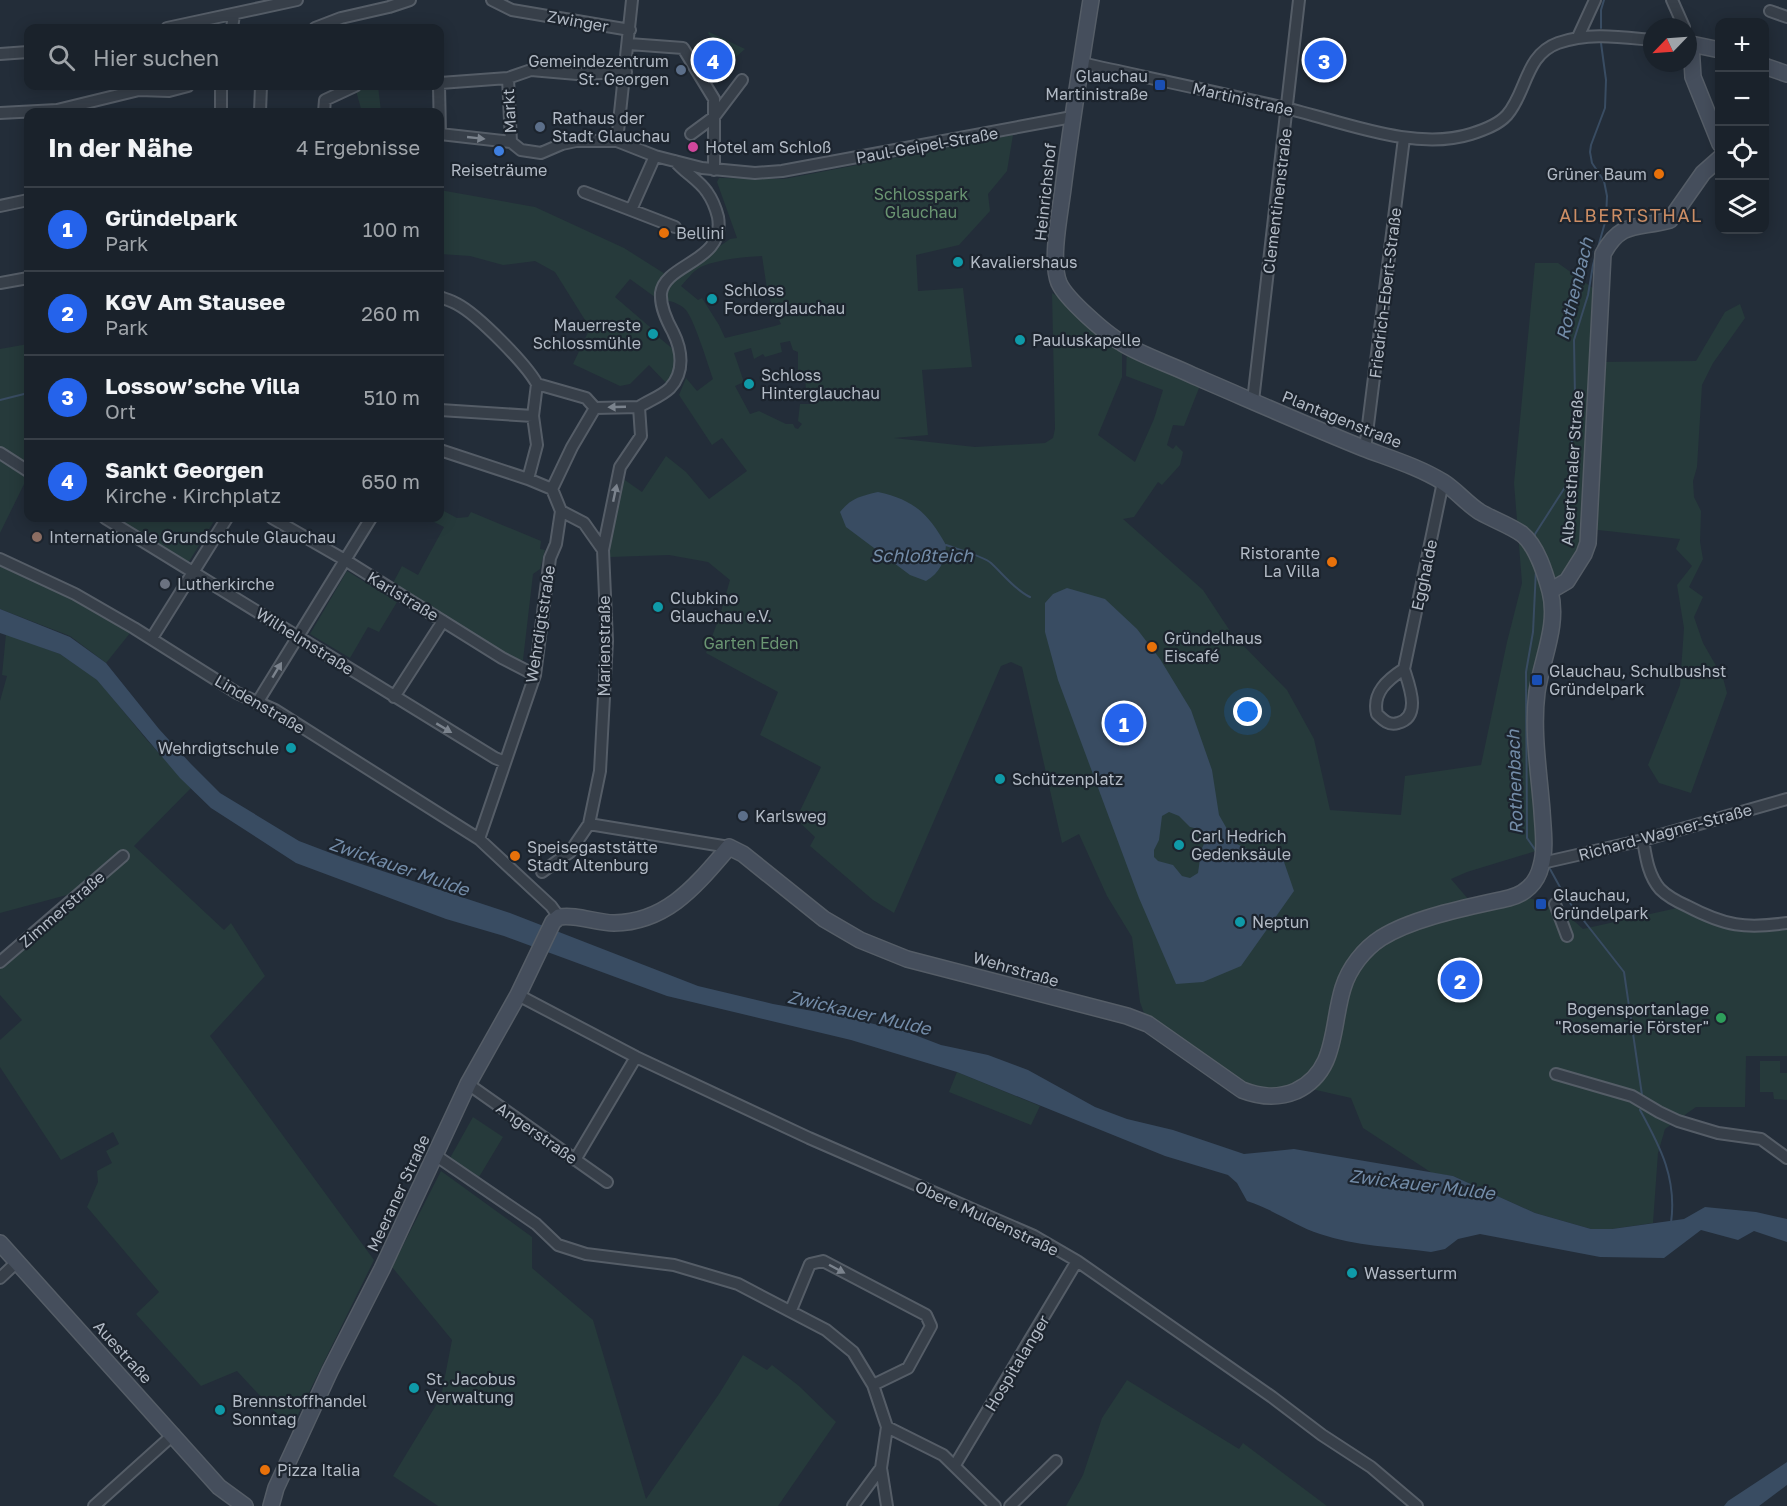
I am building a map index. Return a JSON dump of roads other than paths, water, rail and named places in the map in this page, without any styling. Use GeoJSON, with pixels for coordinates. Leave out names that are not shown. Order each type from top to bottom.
{"type":"FeatureCollection","features":[{"type":"Feature","properties":{"kind":"street"},"geometry":{"type":"LineString","coordinates":[[188,24],[297,0]]}},
{"type":"Feature","properties":{"kind":"street"},"geometry":{"type":"LineString","coordinates":[[325,24],[410,0]]}},
{"type":"Feature","properties":{"kind":"street","name":"Zwinger"},"geometry":{"type":"LineString","coordinates":[[492,0],[512,10],[630,30]]}},
{"type":"Feature","properties":{"kind":"street"},"geometry":{"type":"LineString","coordinates":[[617,141],[631,44],[632,0]]}},
{"type":"Feature","properties":{"kind":"street","name":"Heinrichshof"},"geometry":{"type":"LineString","coordinates":[[1088,315],[1072,301],[1062,288],[1056,272],[1057,232],[1071,117],[1091,0]]}},
{"type":"Feature","properties":{"kind":"street","name":"Clementinenstraße"},"geometry":{"type":"LineString","coordinates":[[1252,401],[1299,0]]}},
{"type":"Feature","properties":{"kind":"street"},"geometry":{"type":"LineString","coordinates":[[1578,37],[1595,0]]}},
{"type":"Feature","properties":{"kind":"street"},"geometry":{"type":"LineString","coordinates":[[1672,0],[1680,18]]}},
{"type":"Feature","properties":{"kind":"street"},"geometry":{"type":"LineString","coordinates":[[1770,11],[1787,17]]}},
{"type":"Feature","properties":{"kind":"street"},"geometry":{"type":"LineString","coordinates":[[233,24],[234,15]]}},
{"type":"Feature","properties":{"kind":"street","name":"Martinistraße"},"geometry":{"type":"LineString","coordinates":[[1081,63],[1288,108],[1404,138],[1449,139],[1471,135],[1492,126],[1507,115],[1532,64],[1542,52],[1555,44],[1578,37],[1605,35],[1643,39]]}},
{"type":"Feature","properties":{"kind":"street"},"geometry":{"type":"LineString","coordinates":[[631,44],[683,48],[714,99],[714,170]]}},
{"type":"Feature","properties":{"kind":"street"},"geometry":{"type":"LineString","coordinates":[[1697,44],[1715,49]]}},
{"type":"Feature","properties":{"kind":"street"},"geometry":{"type":"LineString","coordinates":[[0,54],[24,52]]}},
{"type":"Feature","properties":{"kind":"street"},"geometry":{"type":"LineString","coordinates":[[1769,68],[1787,74]]}},
{"type":"Feature","properties":{"kind":"street"},"geometry":{"type":"LineString","coordinates":[[508,78],[531,70],[576,74],[626,72]]}},
{"type":"Feature","properties":{"kind":"street"},"geometry":{"type":"LineString","coordinates":[[1692,72],[1715,134]]}},
{"type":"Feature","properties":{"kind":"street","name":"Markt"},"geometry":{"type":"LineString","coordinates":[[444,84],[508,78],[511,141],[444,134]]}},
{"type":"Feature","properties":{"kind":"street"},"geometry":{"type":"LineString","coordinates":[[691,134],[714,117],[742,80]]}},
{"type":"Feature","properties":{"kind":"street"},"geometry":{"type":"LineString","coordinates":[[65,108],[139,90],[173,90]]}},
{"type":"Feature","properties":{"kind":"street"},"geometry":{"type":"LineString","coordinates":[[221,108],[222,90]]}},
{"type":"Feature","properties":{"kind":"street"},"geometry":{"type":"LineString","coordinates":[[260,108],[261,90]]}},
{"type":"Feature","properties":{"kind":"street"},"geometry":{"type":"LineString","coordinates":[[324,108],[325,100],[347,90]]}},
{"type":"Feature","properties":{"kind":"street"},"geometry":{"type":"LineString","coordinates":[[439,90],[439,108]]}},
{"type":"Feature","properties":{"kind":"street"},"geometry":{"type":"LineString","coordinates":[[0,113],[24,112]]}},
{"type":"Feature","properties":{"kind":"street","name":"Paul-Geipel-Straße"},"geometry":{"type":"LineString","coordinates":[[511,141],[521,150],[541,153],[562,144],[584,140],[617,141],[674,161],[714,170],[755,173],[783,171],[1071,117]]}},
{"type":"Feature","properties":{"kind":"street","name":"Friedrich-Ebert-Straße"},"geometry":{"type":"LineString","coordinates":[[1365,449],[1404,138]]}},
{"type":"Feature","properties":{"kind":"street"},"geometry":{"type":"LineString","coordinates":[[631,210],[656,156]]}},
{"type":"Feature","properties":{"kind":"street"},"geometry":{"type":"LineString","coordinates":[[444,298],[457,303],[477,319],[526,368],[537,384],[586,398],[596,408],[639,407],[669,388],[678,375],[681,352],[666,320],[662,300],[663,287],[706,251],[717,239],[720,228],[709,194],[700,183],[685,173],[674,161]]}},
{"type":"Feature","properties":{"kind":"street","name":"Albertsthaler Straße"},"geometry":{"type":"LineString","coordinates":[[1550,591],[1567,581],[1584,554],[1588,543],[1603,254],[1620,231],[1670,220],[1703,173],[1715,162]]}},
{"type":"Feature","properties":{"kind":"street"},"geometry":{"type":"LineString","coordinates":[[584,192],[675,227]]}},
{"type":"Feature","properties":{"kind":"street"},"geometry":{"type":"LineString","coordinates":[[0,206],[24,201]]}},
{"type":"Feature","properties":{"kind":"street"},"geometry":{"type":"LineString","coordinates":[[0,283],[24,279]]}},
{"type":"Feature","properties":{"kind":"street","name":"Plantagenstraße"},"geometry":{"type":"LineString","coordinates":[[1088,315],[1122,343],[1443,482],[1478,510],[1527,539],[1539,559],[1550,591]]}},
{"type":"Feature","properties":{"kind":"street"},"geometry":{"type":"LineString","coordinates":[[528,479],[537,445],[533,416],[537,384]]}},
{"type":"Feature","properties":{"kind":"street","name":"Marienstraße"},"geometry":{"type":"LineString","coordinates":[[542,872],[570,852],[589,824],[600,771],[608,641],[603,550],[620,467],[641,436],[639,407]]}},
{"type":"Feature","properties":{"kind":"street"},"geometry":{"type":"LineString","coordinates":[[552,489],[572,447],[596,408]]}},
{"type":"Feature","properties":{"kind":"street"},"geometry":{"type":"LineString","coordinates":[[444,410],[533,416]]}},
{"type":"Feature","properties":{"kind":"street"},"geometry":{"type":"LineString","coordinates":[[444,451],[552,489],[561,511],[584,523],[603,550]]}},
{"type":"Feature","properties":{"kind":"street"},"geometry":{"type":"LineString","coordinates":[[0,453],[24,468]]}},
{"type":"Feature","properties":{"kind":"street","name":"Egghalde"},"geometry":{"type":"LineString","coordinates":[[1404,669],[1385,684],[1376,699],[1377,714],[1384,721],[1393,724],[1402,722],[1409,716],[1412,706],[1412,694],[1404,669],[1443,482]]}},
{"type":"Feature","properties":{"kind":"street","name":"Wehrdigtstraße"},"geometry":{"type":"LineString","coordinates":[[479,840],[535,675],[550,558],[556,544],[561,511]]}},
{"type":"Feature","properties":{"kind":"street","name":"Wilhelmstraße"},"geometry":{"type":"LineString","coordinates":[[112,522],[394,697],[505,762]]}},
{"type":"Feature","properties":{"kind":"street"},"geometry":{"type":"LineString","coordinates":[[152,638],[224,522]]}},
{"type":"Feature","properties":{"kind":"street","name":"Karlstraße"},"geometry":{"type":"LineString","coordinates":[[279,522],[345,560],[502,658],[535,675]]}},
{"type":"Feature","properties":{"kind":"street"},"geometry":{"type":"LineString","coordinates":[[257,703],[368,522]]}},
{"type":"Feature","properties":{"kind":"street","name":"Lindenstraße"},"geometry":{"type":"LineString","coordinates":[[0,560],[75,594],[152,638],[237,693],[275,710],[479,840],[551,906],[556,919]]}},
{"type":"Feature","properties":{"kind":"street"},"geometry":{"type":"LineString","coordinates":[[1542,863],[1544,837],[1535,712],[1539,679],[1552,626],[1550,591]]}},
{"type":"Feature","properties":{"kind":"street"},"geometry":{"type":"LineString","coordinates":[[394,697],[443,621]]}},
{"type":"Feature","properties":{"kind":"street","name":"Richard-Wagner-Straße"},"geometry":{"type":"LineString","coordinates":[[1542,863],[1643,840],[1787,799]]}},
{"type":"Feature","properties":{"kind":"street","name":"Wehrstraße"},"geometry":{"type":"LineString","coordinates":[[589,824],[729,847],[742,854],[824,919],[860,940],[907,959],[1127,1016],[1148,1024],[1242,1090],[1272,1097],[1282,1096],[1303,1087],[1320,1073],[1329,1055],[1344,984],[1354,964],[1378,939],[1399,928],[1518,896],[1532,885],[1542,863]]}},
{"type":"Feature","properties":{"kind":"street"},"geometry":{"type":"LineString","coordinates":[[1643,840],[1649,870],[1660,889],[1673,899],[1713,920],[1737,926],[1787,923]]}},
{"type":"Feature","properties":{"kind":"street"},"geometry":{"type":"LineString","coordinates":[[556,919],[566,916],[616,923],[658,913],[688,894],[729,847]]}},
{"type":"Feature","properties":{"kind":"street","name":"Zimmerstraße"},"geometry":{"type":"LineString","coordinates":[[0,962],[123,856]]}},
{"type":"Feature","properties":{"kind":"street"},"geometry":{"type":"LineString","coordinates":[[1555,904],[1567,936]]}},
{"type":"Feature","properties":{"kind":"street","name":"Meeraner Straße"},"geometry":{"type":"LineString","coordinates":[[271,1506],[276,1488],[330,1371],[382,1269],[468,1084],[518,995],[556,919]]}},
{"type":"Feature","properties":{"kind":"street","name":"Obere Muldenstraße"},"geometry":{"type":"LineString","coordinates":[[518,995],[636,1058],[809,1138],[1034,1236],[1077,1261],[1272,1397],[1322,1435],[1371,1467],[1417,1506]]}},
{"type":"Feature","properties":{"kind":"street"},"geometry":{"type":"LineString","coordinates":[[575,1160],[636,1058]]}},
{"type":"Feature","properties":{"kind":"street"},"geometry":{"type":"LineString","coordinates":[[1556,1074],[1632,1096],[1659,1113],[1718,1133],[1761,1139],[1787,1158]]}},
{"type":"Feature","properties":{"kind":"street","name":"Angerstraße"},"geometry":{"type":"LineString","coordinates":[[468,1084],[607,1182]]}},
{"type":"Feature","properties":{"kind":"street"},"geometry":{"type":"LineString","coordinates":[[435,1155],[526,1217],[558,1245],[586,1254],[674,1265],[738,1284],[826,1330],[853,1352],[873,1385],[887,1427],[880,1468],[887,1506]]}},
{"type":"Feature","properties":{"kind":"street","name":"Auestraße"},"geometry":{"type":"LineString","coordinates":[[0,1243],[174,1434],[219,1487],[229,1506]]}},
{"type":"Feature","properties":{"kind":"street"},"geometry":{"type":"LineString","coordinates":[[791,1310],[810,1264],[823,1261],[926,1315],[931,1326],[908,1368],[873,1385]]}},
{"type":"Feature","properties":{"kind":"street","name":"Hospitalanger"},"geometry":{"type":"LineString","coordinates":[[955,1465],[1077,1261]]}},
{"type":"Feature","properties":{"kind":"street"},"geometry":{"type":"LineString","coordinates":[[0,1278],[17,1262]]}},
{"type":"Feature","properties":{"kind":"street"},"geometry":{"type":"LineString","coordinates":[[887,1427],[943,1455],[995,1506]]}},
{"type":"Feature","properties":{"kind":"street"},"geometry":{"type":"LineString","coordinates":[[94,1506],[174,1434]]}},
{"type":"Feature","properties":{"kind":"street"},"geometry":{"type":"LineString","coordinates":[[1010,1506],[1056,1461]]}},
{"type":"Feature","properties":{"kind":"street"},"geometry":{"type":"LineString","coordinates":[[853,1506],[880,1468]]}},
{"type":"Feature","properties":{"kind":"street","name":"Auestraße"},"geometry":{"type":"LineString","coordinates":[[219,1487],[245,1506]]}},
{"type":"Feature","properties":{"kind":"street","name":"Meeraner Straße"},"geometry":{"type":"LineString","coordinates":[[254,1506],[276,1488]]}},
{"type":"Feature","properties":{"kind":"water","name":"Schloßteich"},"geometry":{"type":"Polygon","coordinates":[[[878,492],[901,499],[919,510],[933,524],[946,545],[941,566],[926,581],[910,575],[846,527],[840,512],[844,507],[857,498],[878,492]]]}},
{"type":"Feature","properties":{"kind":"water"},"geometry":{"type":"Polygon","coordinates":[[[1067,588],[1105,599],[1137,629],[1160,659],[1191,710],[1212,770],[1219,815],[1235,843],[1253,852],[1283,859],[1294,891],[1241,966],[1203,982],[1176,984],[1139,898],[1058,680],[1045,632],[1045,603],[1053,594],[1067,588]],[[1169,812],[1162,816],[1154,857],[1158,861],[1173,865],[1182,876],[1190,878],[1198,873],[1206,836],[1202,830],[1190,827],[1179,816],[1169,812]]]}},
{"type":"Feature","properties":{"kind":"water","name":"Zwickauer Mulde"},"geometry":{"type":"Polygon","coordinates":[[[0,609],[70,637],[106,663],[159,729],[220,793],[299,841],[349,860],[510,913],[698,986],[773,1004],[841,1016],[907,1032],[941,1045],[988,1055],[1028,1070],[1095,1107],[1127,1119],[1173,1130],[1244,1154],[1294,1149],[1453,1176],[1535,1213],[1591,1229],[1612,1229],[1684,1219],[1705,1207],[1756,1212],[1787,1219],[1787,1242],[1754,1231],[1738,1240],[1701,1230],[1664,1258],[1600,1257],[1480,1234],[1458,1239],[1445,1249],[1431,1252],[1361,1244],[1320,1234],[1247,1201],[1237,1183],[1228,1175],[1165,1156],[957,1072],[851,1040],[667,996],[504,936],[446,919],[296,863],[211,808],[180,778],[97,680],[60,654],[0,633],[0,609]]]}},
{"type":"Feature","properties":{"kind":"water"},"geometry":{"type":"Polygon","coordinates":[[[1787,1462],[1787,1485],[1759,1506],[1724,1506],[1728,1501],[1787,1462]]]}},
{"type":"Feature","properties":{"kind":"waterway","name":"Rothenbach"},"geometry":{"type":"LineString","coordinates":[[1601,28],[1601,10],[1604,0]]}},
{"type":"Feature","properties":{"kind":"waterway","name":"Rothenbach"},"geometry":{"type":"LineString","coordinates":[[1535,538],[1535,534],[1569,481],[1575,398],[1574,340],[1588,295],[1593,265],[1606,219],[1607,196],[1604,181],[1592,163],[1590,152],[1605,108],[1606,80],[1601,43]]}},
{"type":"Feature","properties":{"kind":"waterway"},"geometry":{"type":"LineString","coordinates":[[0,400],[24,394]]}},
{"type":"Feature","properties":{"kind":"waterway"},"geometry":{"type":"LineString","coordinates":[[946,545],[987,560],[1014,586],[1030,597]]}},
{"type":"Feature","properties":{"kind":"waterway","name":"Rothenbach"},"geometry":{"type":"LineString","coordinates":[[1536,569],[1533,632],[1526,672],[1527,838],[1536,851]]}},
{"type":"Feature","properties":{"kind":"waterway","name":"Rothenbach"},"geometry":{"type":"LineString","coordinates":[[1550,869],[1566,898],[1624,972],[1642,1095]]}},
{"type":"Feature","properties":{"kind":"waterway","name":"Rothenbach"},"geometry":{"type":"LineString","coordinates":[[1640,1110],[1666,1164],[1672,1192],[1671,1223]]}},
{"type":"Feature","properties":{"kind":"place","name":"Sankt Georgen"},"geometry":{"type":"Point","coordinates":[713,60]}},
{"type":"Feature","properties":{"kind":"place","name":"Lossow’sche Villa"},"geometry":{"type":"Point","coordinates":[1324,60]}},
{"type":"Feature","properties":{"kind":"place","name":"Gemeindezentrum St. Georgen"},"geometry":{"type":"Point","coordinates":[681,70]}},
{"type":"Feature","properties":{"kind":"place","name":"Glauchau Martinistraße"},"geometry":{"type":"Point","coordinates":[1160,85]}},
{"type":"Feature","properties":{"kind":"place","name":"Rathaus der Stadt Glauchau"},"geometry":{"type":"Point","coordinates":[540,127]}},
{"type":"Feature","properties":{"kind":"place","name":"Hotel am Schloß"},"geometry":{"type":"Point","coordinates":[693,147]}},
{"type":"Feature","properties":{"kind":"place","name":"Reiseträume"},"geometry":{"type":"Point","coordinates":[499,151]}},
{"type":"Feature","properties":{"kind":"place","name":"Grüner Baum"},"geometry":{"type":"Point","coordinates":[1659,174]}},
{"type":"Feature","properties":{"kind":"place","name":"Bellini"},"geometry":{"type":"Point","coordinates":[664,233]}},
{"type":"Feature","properties":{"kind":"place","name":"Kavaliershaus"},"geometry":{"type":"Point","coordinates":[958,262]}},
{"type":"Feature","properties":{"kind":"place","name":"Schloss Forderglauchau"},"geometry":{"type":"Point","coordinates":[712,299]}},
{"type":"Feature","properties":{"kind":"place","name":"Mauerreste Schlossmühle"},"geometry":{"type":"Point","coordinates":[653,334]}},
{"type":"Feature","properties":{"kind":"place","name":"Pauluskapelle"},"geometry":{"type":"Point","coordinates":[1020,340]}},
{"type":"Feature","properties":{"kind":"place","name":"Schloss Hinterglauchau"},"geometry":{"type":"Point","coordinates":[749,384]}},
{"type":"Feature","properties":{"kind":"place","name":"Internationale Grundschule Glauchau"},"geometry":{"type":"Point","coordinates":[37,537]}},
{"type":"Feature","properties":{"kind":"place","name":"Ristorante La Villa"},"geometry":{"type":"Point","coordinates":[1332,562]}},
{"type":"Feature","properties":{"kind":"place","name":"Lutherkirche"},"geometry":{"type":"Point","coordinates":[165,584]}},
{"type":"Feature","properties":{"kind":"place","name":"Clubkino Glauchau e.V."},"geometry":{"type":"Point","coordinates":[658,607]}},
{"type":"Feature","properties":{"kind":"place","name":"Gründelhaus Eiscafé"},"geometry":{"type":"Point","coordinates":[1152,647]}},
{"type":"Feature","properties":{"kind":"place","name":"Glauchau, Schulbushst Gründelpark"},"geometry":{"type":"Point","coordinates":[1537,680]}},
{"type":"Feature","properties":{"kind":"place","name":"Gründelpark"},"geometry":{"type":"Point","coordinates":[1124,723]}},
{"type":"Feature","properties":{"kind":"place","name":"Wehrdigtschule"},"geometry":{"type":"Point","coordinates":[291,748]}},
{"type":"Feature","properties":{"kind":"place","name":"Schützenplatz"},"geometry":{"type":"Point","coordinates":[1000,779]}},
{"type":"Feature","properties":{"kind":"place","name":"Karlsweg"},"geometry":{"type":"Point","coordinates":[743,816]}},
{"type":"Feature","properties":{"kind":"place","name":"Carl Hedrich Gedenksäule"},"geometry":{"type":"Point","coordinates":[1179,845]}},
{"type":"Feature","properties":{"kind":"place","name":"Speisegaststätte Stadt Altenburg"},"geometry":{"type":"Point","coordinates":[515,856]}},
{"type":"Feature","properties":{"kind":"place","name":"Glauchau, Gründelpark"},"geometry":{"type":"Point","coordinates":[1541,904]}},
{"type":"Feature","properties":{"kind":"place","name":"Neptun"},"geometry":{"type":"Point","coordinates":[1240,922]}},
{"type":"Feature","properties":{"kind":"place","name":"KGV Am Stausee"},"geometry":{"type":"Point","coordinates":[1460,980]}},
{"type":"Feature","properties":{"kind":"place","name":"Bogensportanlage \"Rosemarie Förster\""},"geometry":{"type":"Point","coordinates":[1721,1018]}},
{"type":"Feature","properties":{"kind":"place","name":"Wasserturm"},"geometry":{"type":"Point","coordinates":[1352,1273]}},
{"type":"Feature","properties":{"kind":"place","name":"St. Jacobus Verwaltung"},"geometry":{"type":"Point","coordinates":[414,1388]}},
{"type":"Feature","properties":{"kind":"place","name":"Brennstoffhandel Sonntag"},"geometry":{"type":"Point","coordinates":[220,1410]}},
{"type":"Feature","properties":{"kind":"place","name":"Pizza Italia"},"geometry":{"type":"Point","coordinates":[265,1470]}},
{"type":"Feature","properties":{"kind":"district","name":"ALBERTSTHAL"},"geometry":{"type":"Point","coordinates":[1631,216]}},
{"type":"Feature","properties":{"kind":"park label","name":"Schlosspark Glauchau"},"geometry":{"type":"Point","coordinates":[921,203]}},
{"type":"Feature","properties":{"kind":"park label","name":"Garten Eden"},"geometry":{"type":"Point","coordinates":[751,643]}}]}
